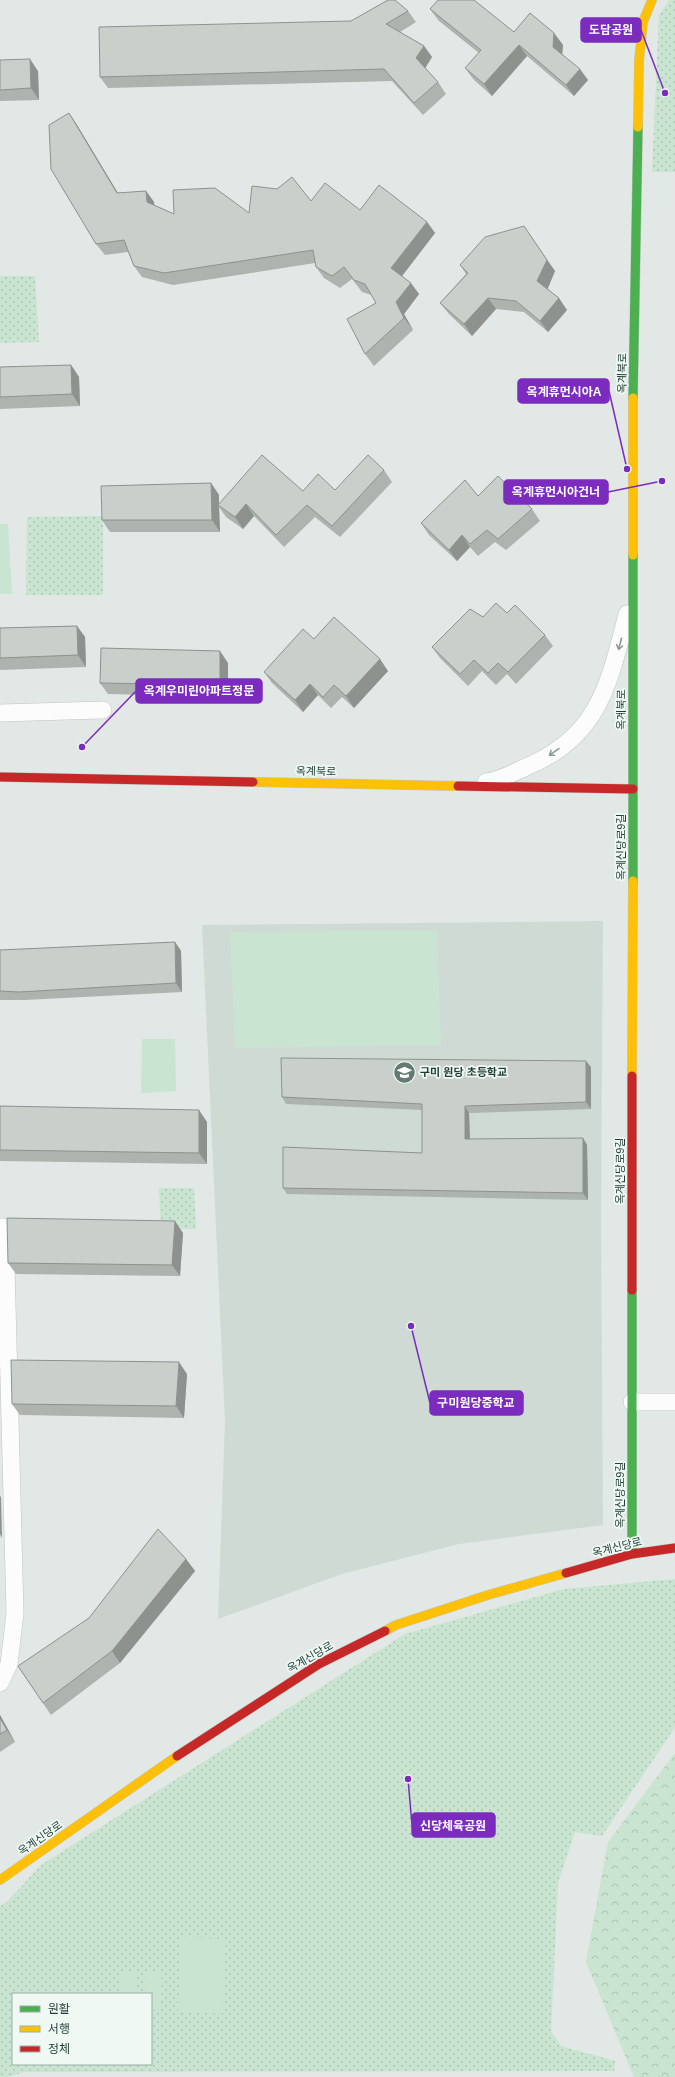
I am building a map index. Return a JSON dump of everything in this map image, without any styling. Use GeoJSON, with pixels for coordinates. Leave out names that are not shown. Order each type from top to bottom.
{"type":"FeatureCollection","features":[{"type":"Feature","properties":{"kind":"street","name":"옥계북로"},"geometry":{"type":"LineString","coordinates":[[0,777],[633,788],[633,402],[639,61],[644,22],[652,0]]}},
{"type":"Feature","properties":{"kind":"street"},"geometry":{"type":"LineString","coordinates":[[455,786],[498,780],[538,762],[575,737],[599,703],[611,678],[633,593]]}},
{"type":"Feature","properties":{"kind":"street"},"geometry":{"type":"LineString","coordinates":[[0,713],[103,710]]}},
{"type":"Feature","properties":{"kind":"street","name":"옥계신당로9길"},"geometry":{"type":"LineString","coordinates":[[632,1554],[633,788]]}},
{"type":"Feature","properties":{"kind":"street"},"geometry":{"type":"LineString","coordinates":[[0,1227],[5,1227],[15,1613],[9,1664],[0,1683]]}},
{"type":"Feature","properties":{"kind":"street"},"geometry":{"type":"LineString","coordinates":[[632,1402],[675,1402]]}},
{"type":"Feature","properties":{"kind":"street","name":"옥계신당로"},"geometry":{"type":"LineString","coordinates":[[0,1880],[193,1745],[319,1664],[396,1626],[488,1595],[632,1554],[675,1548]]}},
{"type":"Feature","properties":{"kind":"shaded area"},"geometry":{"type":"Polygon","coordinates":[[[603,921],[601,1218],[603,1525],[459,1544],[342,1574],[218,1619],[225,1421],[202,925],[603,921]]]}},
{"type":"Feature","properties":{"kind":"green space"},"geometry":{"type":"Polygon","coordinates":[[[669,0],[675,0],[675,172],[652,172],[659,15],[669,0]]]}},
{"type":"Feature","properties":{"kind":"green space"},"geometry":{"type":"Polygon","coordinates":[[[0,276],[35,276],[39,342],[0,343],[0,276]]]}},
{"type":"Feature","properties":{"kind":"green space"},"geometry":{"type":"Polygon","coordinates":[[[103,516],[103,595],[26,595],[27,517],[103,516]]]}},
{"type":"Feature","properties":{"kind":"green space"},"geometry":{"type":"Polygon","coordinates":[[[0,524],[8,524],[12,594],[0,594],[0,524]]]}},
{"type":"Feature","properties":{"kind":"green space"},"geometry":{"type":"Polygon","coordinates":[[[437,930],[441,1045],[235,1048],[230,932],[437,930]]]}},
{"type":"Feature","properties":{"kind":"green space"},"geometry":{"type":"Polygon","coordinates":[[[142,1039],[175,1039],[176,1091],[141,1093],[142,1039]]]}},
{"type":"Feature","properties":{"kind":"green space"},"geometry":{"type":"Polygon","coordinates":[[[159,1188],[194,1188],[196,1229],[161,1229],[159,1188]]]}},
{"type":"Feature","properties":{"kind":"green space"},"geometry":{"type":"Polygon","coordinates":[[[675,1579],[675,1727],[602,1836],[575,1832],[558,1883],[551,2031],[561,2046],[615,2061],[614,2071],[24,2072],[9,2077],[0,2077],[0,1906],[8,1901],[41,1865],[405,1634],[564,1589],[675,1579]]]}},
{"type":"Feature","properties":{"kind":"green space"},"geometry":{"type":"Polygon","coordinates":[[[675,1753],[675,2077],[634,2077],[586,1962],[608,1842],[675,1753]]]}},
{"type":"Feature","properties":{"kind":"green space"},"geometry":{"type":"Polygon","coordinates":[[[181,1937],[226,1939],[222,2014],[178,2012],[181,1937]]]}},
{"type":"Feature","properties":{"kind":"green space"},"geometry":{"type":"Polygon","coordinates":[[[119,1972],[135,1973],[135,1993],[119,1993],[119,1972]]]}},
{"type":"Feature","properties":{"kind":"green space"},"geometry":{"type":"Polygon","coordinates":[[[146,1972],[162,1973],[161,2010],[152,2010],[152,1993],[145,1993],[146,1972]]]}},
{"type":"Feature","properties":{"kind":"building"},"geometry":{"type":"Polygon","coordinates":[[[388,0],[395,0],[408,11],[386,24],[424,46],[416,58],[438,82],[414,103],[384,69],[100,77],[99,27],[351,21],[388,0]]]}},
{"type":"Feature","properties":{"kind":"building"},"geometry":{"type":"Polygon","coordinates":[[[438,0],[474,0],[514,32],[530,13],[554,33],[553,47],[580,69],[566,85],[519,45],[484,84],[465,68],[481,50],[430,9],[438,0]]]}},
{"type":"Feature","properties":{"kind":"building"},"geometry":{"type":"Polygon","coordinates":[[[30,59],[31,88],[0,90],[0,60],[30,59]]]}},
{"type":"Feature","properties":{"kind":"building"},"geometry":{"type":"Polygon","coordinates":[[[69,113],[117,193],[146,191],[147,202],[174,214],[173,190],[215,188],[249,213],[252,186],[277,189],[292,177],[311,201],[325,183],[360,210],[379,185],[427,222],[391,268],[411,283],[396,302],[404,318],[365,354],[347,319],[376,303],[365,284],[354,280],[344,267],[332,276],[316,267],[313,250],[164,273],[134,266],[124,240],[96,244],[51,169],[49,125],[69,113]]]}},
{"type":"Feature","properties":{"kind":"building"},"geometry":{"type":"Polygon","coordinates":[[[524,226],[547,260],[537,281],[559,298],[540,321],[516,301],[488,298],[464,324],[440,303],[468,273],[460,265],[485,237],[524,226]]]}},
{"type":"Feature","properties":{"kind":"building"},"geometry":{"type":"Polygon","coordinates":[[[71,365],[72,394],[0,397],[0,367],[71,365]]]}},
{"type":"Feature","properties":{"kind":"building"},"geometry":{"type":"Polygon","coordinates":[[[262,455],[303,491],[318,474],[335,490],[368,455],[384,470],[332,526],[307,505],[276,535],[246,504],[235,517],[218,505],[262,455]]]}},
{"type":"Feature","properties":{"kind":"building"},"geometry":{"type":"Polygon","coordinates":[[[498,476],[532,509],[498,539],[487,530],[470,544],[462,535],[449,550],[421,523],[465,480],[478,496],[498,476]]]}},
{"type":"Feature","properties":{"kind":"building"},"geometry":{"type":"Polygon","coordinates":[[[211,483],[212,520],[102,520],[101,486],[211,483]]]}},
{"type":"Feature","properties":{"kind":"building"},"geometry":{"type":"Polygon","coordinates":[[[496,603],[507,613],[515,605],[545,635],[508,672],[498,663],[488,673],[474,660],[460,674],[432,647],[470,609],[483,617],[496,603]]]}},
{"type":"Feature","properties":{"kind":"building"},"geometry":{"type":"Polygon","coordinates":[[[334,617],[380,659],[346,696],[334,685],[323,697],[310,684],[295,700],[264,672],[303,629],[314,639],[334,617]]]}},
{"type":"Feature","properties":{"kind":"building"},"geometry":{"type":"Polygon","coordinates":[[[77,626],[78,655],[0,658],[0,628],[77,626]]]}},
{"type":"Feature","properties":{"kind":"building"},"geometry":{"type":"Polygon","coordinates":[[[101,648],[220,651],[220,685],[100,683],[101,648]]]}},
{"type":"Feature","properties":{"kind":"building"},"geometry":{"type":"Polygon","coordinates":[[[175,942],[176,983],[19,992],[0,991],[0,950],[175,942]]]}},
{"type":"Feature","properties":{"kind":"building"},"geometry":{"type":"Polygon","coordinates":[[[281,1058],[586,1061],[586,1102],[465,1106],[465,1139],[583,1138],[583,1193],[283,1188],[283,1147],[422,1153],[422,1104],[282,1097],[281,1058]]]}},
{"type":"Feature","properties":{"kind":"building"},"geometry":{"type":"Polygon","coordinates":[[[0,1106],[199,1110],[199,1153],[0,1150],[0,1106]]]}},
{"type":"Feature","properties":{"kind":"building"},"geometry":{"type":"Polygon","coordinates":[[[7,1218],[175,1221],[172,1265],[8,1263],[7,1218]]]}},
{"type":"Feature","properties":{"kind":"building"},"geometry":{"type":"Polygon","coordinates":[[[11,1360],[179,1362],[176,1406],[12,1404],[11,1360]]]}},
{"type":"Feature","properties":{"kind":"building"},"geometry":{"type":"Polygon","coordinates":[[[158,1529],[186,1559],[112,1651],[43,1703],[18,1666],[89,1618],[158,1529]]]}},
{"type":"Feature","properties":{"kind":"building"},"geometry":{"type":"Polygon","coordinates":[[[0,1718],[7,1730],[0,1734],[0,1718]]]}},
{"type":"Feature","properties":{"kind":"traffic: fast"},"geometry":{"type":"LineString","coordinates":[[633,398],[638,127]]}},
{"type":"Feature","properties":{"kind":"traffic: fast"},"geometry":{"type":"LineString","coordinates":[[633,555],[633,881]]}},
{"type":"Feature","properties":{"kind":"traffic: fast"},"geometry":{"type":"LineString","coordinates":[[632,1290],[632,1554]]}},
{"type":"Feature","properties":{"kind":"traffic: slow"},"geometry":{"type":"LineString","coordinates":[[638,127],[639,61],[643,22],[652,0]]}},
{"type":"Feature","properties":{"kind":"traffic: slow"},"geometry":{"type":"LineString","coordinates":[[633,398],[633,555]]}},
{"type":"Feature","properties":{"kind":"traffic: slow"},"geometry":{"type":"LineString","coordinates":[[253,782],[458,786]]}},
{"type":"Feature","properties":{"kind":"traffic: slow"},"geometry":{"type":"LineString","coordinates":[[632,1076],[633,881]]}},
{"type":"Feature","properties":{"kind":"traffic: slow"},"geometry":{"type":"LineString","coordinates":[[385,1631],[396,1625],[488,1595],[566,1573]]}},
{"type":"Feature","properties":{"kind":"traffic: slow"},"geometry":{"type":"LineString","coordinates":[[0,1880],[177,1756]]}},
{"type":"Feature","properties":{"kind":"traffic: jam"},"geometry":{"type":"LineString","coordinates":[[0,777],[253,782]]}},
{"type":"Feature","properties":{"kind":"traffic: jam"},"geometry":{"type":"LineString","coordinates":[[458,786],[633,789]]}},
{"type":"Feature","properties":{"kind":"traffic: jam"},"geometry":{"type":"LineString","coordinates":[[632,1076],[632,1290]]}},
{"type":"Feature","properties":{"kind":"traffic: jam"},"geometry":{"type":"LineString","coordinates":[[566,1573],[632,1554],[675,1548]]}},
{"type":"Feature","properties":{"kind":"traffic: jam"},"geometry":{"type":"LineString","coordinates":[[177,1756],[319,1664],[385,1631]]}},
{"type":"Feature","properties":{"kind":"place","name":"도담공원"},"geometry":{"type":"Point","coordinates":[665,93]}},
{"type":"Feature","properties":{"kind":"place","name":"옥계휴먼시아A"},"geometry":{"type":"Point","coordinates":[627,469]}},
{"type":"Feature","properties":{"kind":"place","name":"옥계휴먼시아건너"},"geometry":{"type":"Point","coordinates":[662,481]}},
{"type":"Feature","properties":{"kind":"place","name":"옥계우미린아파트정문"},"geometry":{"type":"Point","coordinates":[82,747]}},
{"type":"Feature","properties":{"kind":"place","name":"구미 원당 초등학교"},"geometry":{"type":"Point","coordinates":[405,1072]}},
{"type":"Feature","properties":{"kind":"place","name":"구미원당중학교"},"geometry":{"type":"Point","coordinates":[411,1326]}},
{"type":"Feature","properties":{"kind":"place","name":"신당체육공원"},"geometry":{"type":"Point","coordinates":[408,1779]}}]}
